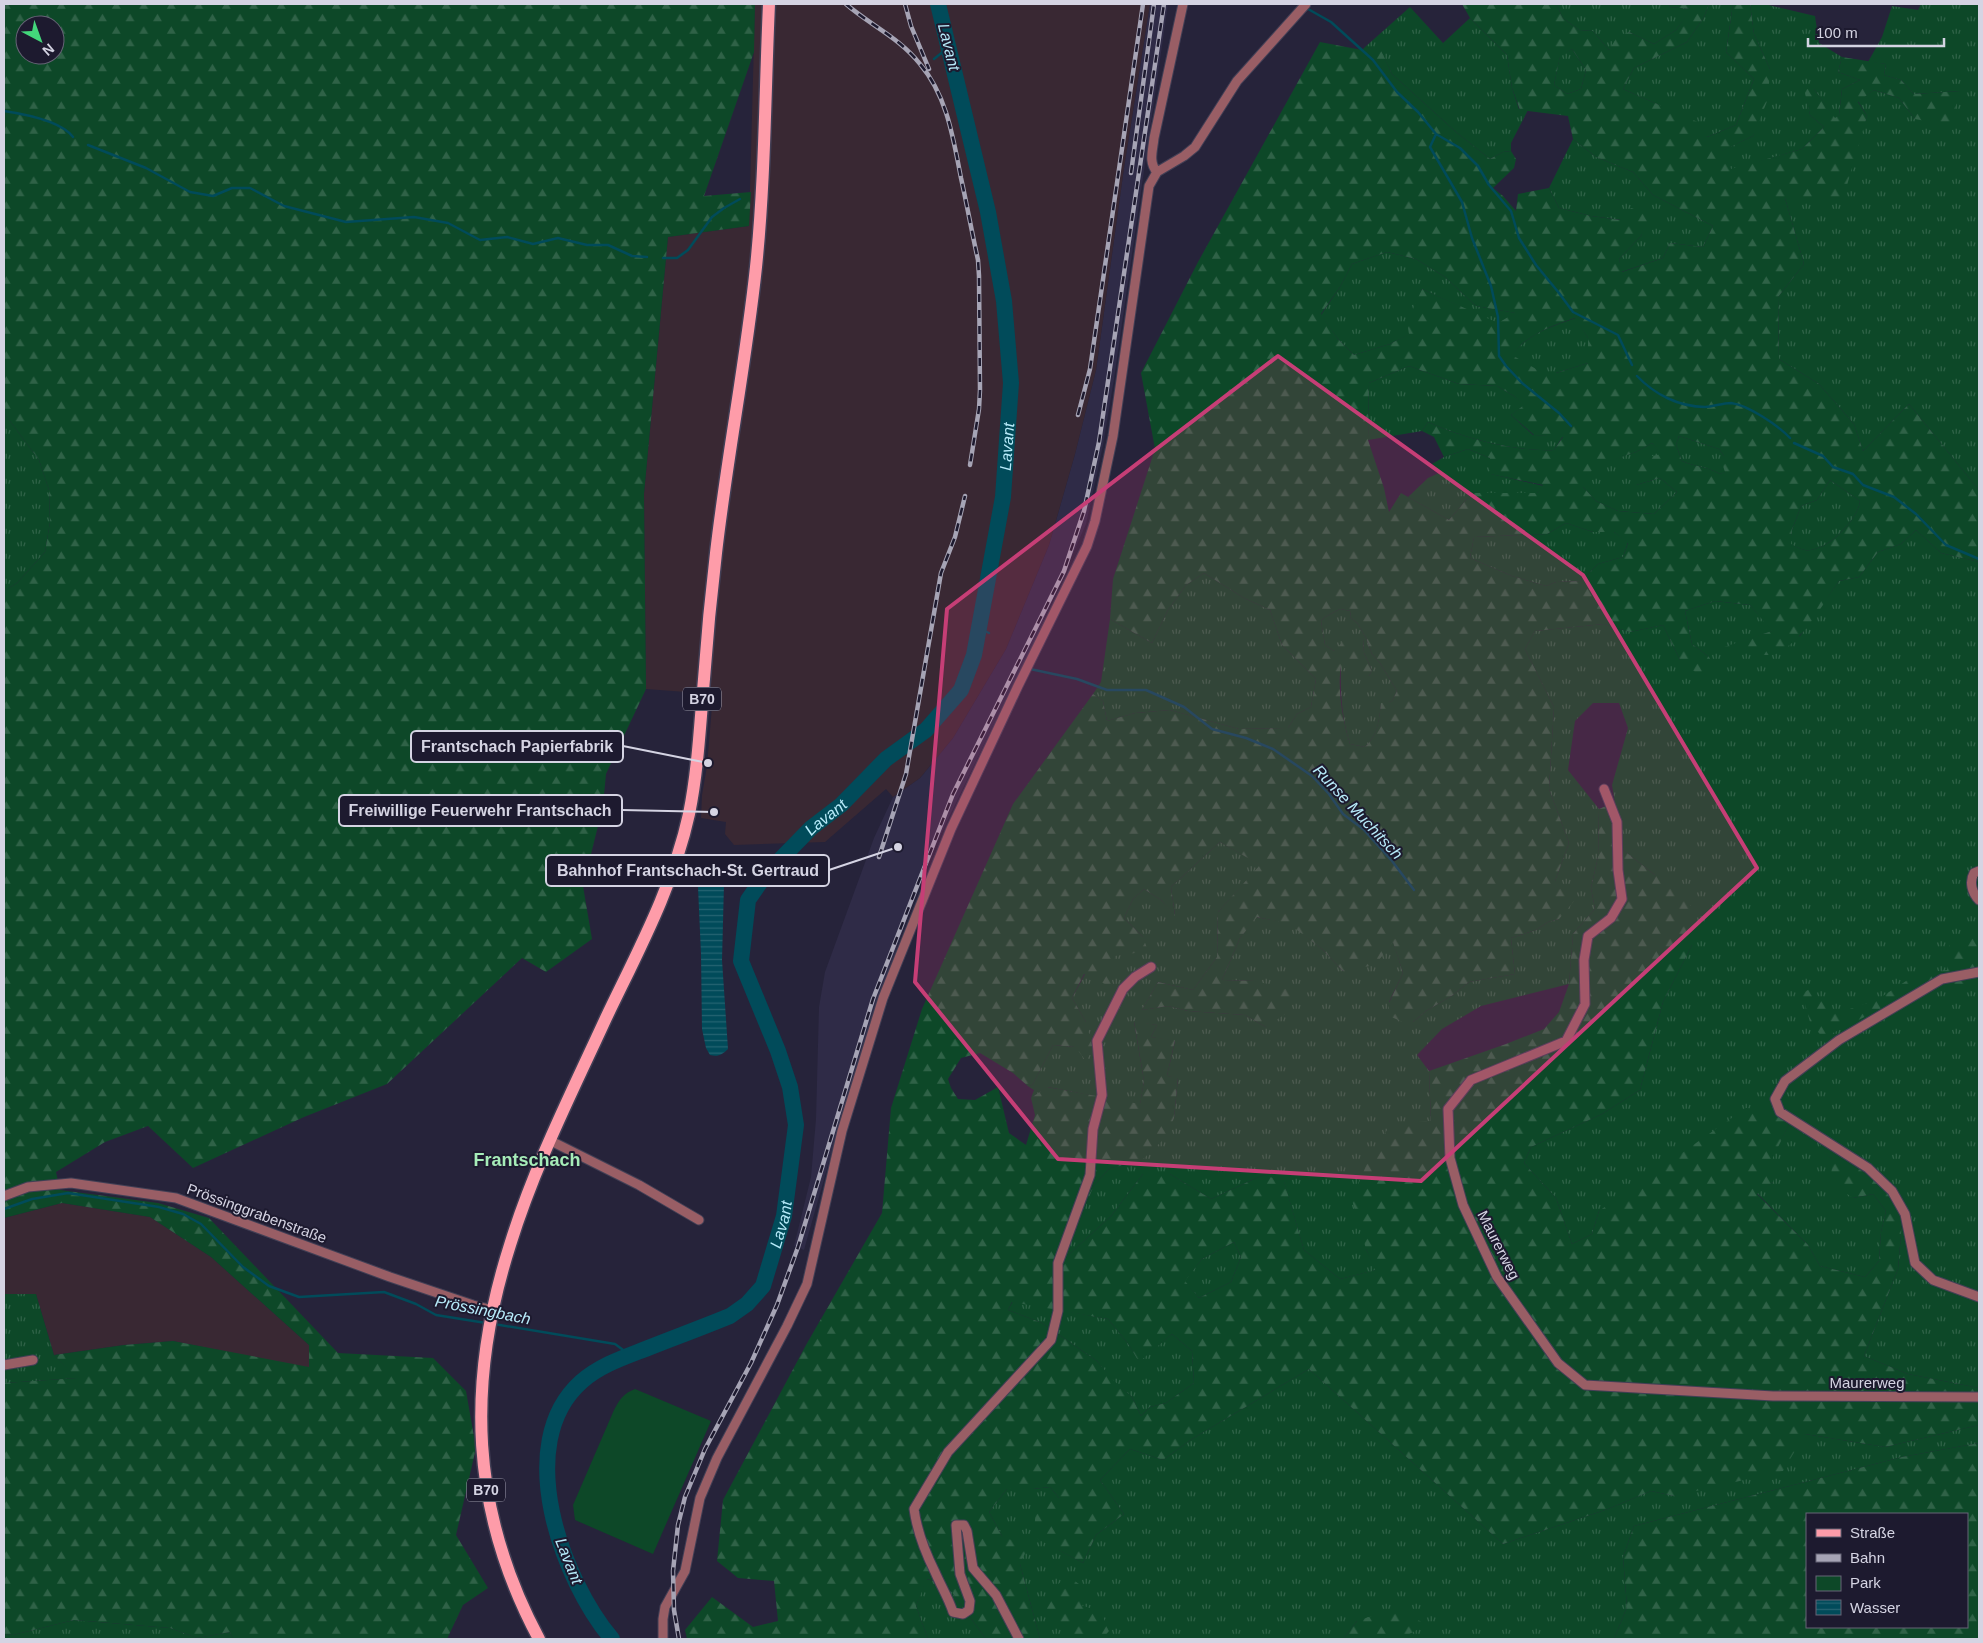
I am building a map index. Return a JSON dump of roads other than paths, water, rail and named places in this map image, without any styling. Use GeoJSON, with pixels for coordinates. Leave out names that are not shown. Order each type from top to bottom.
{"type":"FeatureCollection","features":[{"type":"Feature","properties":{"kind":"main road","name":"B70"},"geometry":{"type":"LineString","coordinates":[[539,1639],[520,1601],[502,1555],[490,1513],[482,1460],[481,1407],[489,1332],[515,1229],[550,1141],[661,904],[677,859],[689,813],[698,758],[710,609],[720,516],[756,265],[769,4]]}},
{"type":"Feature","properties":{"kind":"street"},"geometry":{"type":"LineString","coordinates":[[1157,172],[1152,166],[1151,160],[1154,138],[1183,4]]}},
{"type":"Feature","properties":{"kind":"street"},"geometry":{"type":"LineString","coordinates":[[663,1639],[665,1607],[685,1571],[700,1498],[717,1458],[787,1326],[807,1284],[842,1131],[883,998],[951,829],[1086,546],[1095,521],[1113,436],[1149,186],[1157,172],[1195,147],[1237,81],[1306,4]]}},
{"type":"Feature","properties":{"kind":"street","name":"Maurerweg"},"geometry":{"type":"LineString","coordinates":[[1604,789],[1617,822],[1618,870],[1622,899],[1611,918],[1588,936],[1584,960],[1585,1004],[1566,1041],[1471,1080],[1448,1109],[1452,1168],[1463,1205],[1497,1277],[1558,1363],[1585,1385],[1773,1396],[1979,1397]]}},
{"type":"Feature","properties":{"kind":"street"},"geometry":{"type":"LineString","coordinates":[[1979,871],[1974,873],[1971,878],[1974,895],[1979,900]]}},
{"type":"Feature","properties":{"kind":"street"},"geometry":{"type":"LineString","coordinates":[[1019,1639],[996,1595],[973,1568],[967,1531],[964,1525],[956,1525],[960,1574],[970,1601],[968,1610],[963,1614],[953,1612],[948,1595],[934,1572],[917,1528],[914,1509],[948,1452],[1051,1340],[1058,1312],[1058,1263],[1090,1175],[1093,1129],[1102,1095],[1097,1041],[1123,989],[1135,977],[1150,967]]}},
{"type":"Feature","properties":{"kind":"street"},"geometry":{"type":"LineString","coordinates":[[1979,972],[1942,979],[1839,1040],[1785,1081],[1775,1099],[1780,1112],[1868,1168],[1892,1191],[1906,1214],[1915,1264],[1933,1280],[1979,1296]]}},
{"type":"Feature","properties":{"kind":"street"},"geometry":{"type":"LineString","coordinates":[[550,1141],[639,1185],[699,1220]]}},
{"type":"Feature","properties":{"kind":"street","name":"Prössinggrabenstraße"},"geometry":{"type":"LineString","coordinates":[[4,1196],[28,1187],[72,1183],[176,1198],[493,1313]]}},
{"type":"Feature","properties":{"kind":"street"},"geometry":{"type":"LineString","coordinates":[[4,1365],[33,1360]]}},
{"type":"Feature","properties":{"kind":"water"},"geometry":{"type":"Polygon","coordinates":[[[705,871],[714,871],[724,884],[722,960],[728,1049],[718,1056],[710,1055],[706,1048],[702,1029],[698,887],[705,871]]]}},
{"type":"Feature","properties":{"kind":"waterway","name":"Lavant"},"geometry":{"type":"LineString","coordinates":[[612,1639],[593,1614],[576,1583],[562,1548],[552,1512],[547,1475],[550,1440],[560,1408],[581,1382],[604,1366],[730,1316],[747,1304],[763,1286],[784,1216],[796,1125],[790,1087],[778,1051],[741,961],[748,900],[766,874],[811,828],[841,805],[886,759],[926,730],[961,690],[974,655],[1003,497],[1011,383],[1004,301],[988,212],[938,4]]}},
{"type":"Feature","properties":{"kind":"waterway"},"geometry":{"type":"LineString","coordinates":[[1308,9],[1331,22],[1373,60],[1397,92],[1418,112],[1436,134],[1460,148],[1478,166],[1489,185],[1511,211],[1519,238],[1536,265],[1573,312],[1618,335],[1632,365]]}},
{"type":"Feature","properties":{"kind":"waterway"},"geometry":{"type":"LineString","coordinates":[[934,59],[949,47]]}},
{"type":"Feature","properties":{"kind":"waterway"},"geometry":{"type":"LineString","coordinates":[[4,111],[31,116],[51,123],[67,131],[73,137]]}},
{"type":"Feature","properties":{"kind":"waterway"},"geometry":{"type":"LineString","coordinates":[[1436,134],[1430,147],[1462,202],[1472,238],[1491,286],[1498,317],[1499,356],[1522,383],[1559,413],[1571,426]]}},
{"type":"Feature","properties":{"kind":"waterway"},"geometry":{"type":"LineString","coordinates":[[88,145],[146,168],[190,192],[213,196],[232,188],[250,188],[284,206],[346,222],[414,217],[448,223],[480,240],[507,237],[533,244],[558,238],[587,245],[608,245],[632,256],[647,257]]}},
{"type":"Feature","properties":{"kind":"waterway"},"geometry":{"type":"LineString","coordinates":[[663,258],[677,258],[688,250],[712,217],[740,199]]}},
{"type":"Feature","properties":{"kind":"waterway"},"geometry":{"type":"LineString","coordinates":[[1637,376],[1659,394],[1686,405],[1705,407],[1731,403],[1746,408],[1771,422],[1790,438]]}},
{"type":"Feature","properties":{"kind":"waterway"},"geometry":{"type":"LineString","coordinates":[[1794,443],[1823,456],[1833,467],[1853,474],[1863,485],[1894,497],[1916,514],[1946,545],[1979,559]]}},
{"type":"Feature","properties":{"kind":"waterway","name":"Runse Muchitsch"},"geometry":{"type":"LineString","coordinates":[[979,628],[989,633]]}},
{"type":"Feature","properties":{"kind":"waterway","name":"Runse Muchitsch"},"geometry":{"type":"LineString","coordinates":[[1030,669],[1077,679],[1107,690],[1146,690],[1184,707],[1212,729],[1246,738],[1273,749],[1312,776],[1329,794],[1343,814],[1363,829],[1392,861],[1414,890]]}},
{"type":"Feature","properties":{"kind":"waterway","name":"Prössingbach"},"geometry":{"type":"LineString","coordinates":[[4,1209],[32,1199],[68,1193],[159,1207],[183,1214],[201,1224],[243,1267],[269,1286],[299,1297],[384,1292],[416,1304],[436,1315],[486,1323]]}},
{"type":"Feature","properties":{"kind":"waterway","name":"Prössingbach"},"geometry":{"type":"LineString","coordinates":[[494,1324],[615,1344],[630,1355]]}},
{"type":"Feature","properties":{"kind":"railway"},"geometry":{"type":"LineString","coordinates":[[846,4],[894,39],[920,64],[937,90],[952,132],[978,260],[979,276],[980,390],[979,409],[970,465]]}},
{"type":"Feature","properties":{"kind":"railway"},"geometry":{"type":"LineString","coordinates":[[905,4],[911,26],[929,69]]}},
{"type":"Feature","properties":{"kind":"railway"},"geometry":{"type":"LineString","coordinates":[[1078,415],[1090,369],[1143,4]]}},
{"type":"Feature","properties":{"kind":"railway"},"geometry":{"type":"LineString","coordinates":[[1131,173],[1154,4]]}},
{"type":"Feature","properties":{"kind":"railway"},"geometry":{"type":"LineString","coordinates":[[679,1639],[674,1610],[673,1571],[678,1525],[685,1497],[705,1449],[751,1363],[777,1305],[798,1247],[873,999],[953,794],[1064,571],[1084,511],[1099,442],[1164,4]]}},
{"type":"Feature","properties":{"kind":"railway"},"geometry":{"type":"LineString","coordinates":[[879,857],[906,774],[941,573],[955,537],[965,496]]}},
{"type":"Feature","properties":{"kind":"place","name":"Frantschach Papierfabrik"},"geometry":{"type":"Point","coordinates":[708,763]}},
{"type":"Feature","properties":{"kind":"place","name":"Freiwillige Feuerwehr Frantschach"},"geometry":{"type":"Point","coordinates":[714,812]}},
{"type":"Feature","properties":{"kind":"place","name":"Bahnhof Frantschach-St. Gertraud"},"geometry":{"type":"Point","coordinates":[898,847]}},
{"type":"Feature","properties":{"kind":"district","name":"Frantschach"},"geometry":{"type":"Point","coordinates":[527,1160]}}]}
